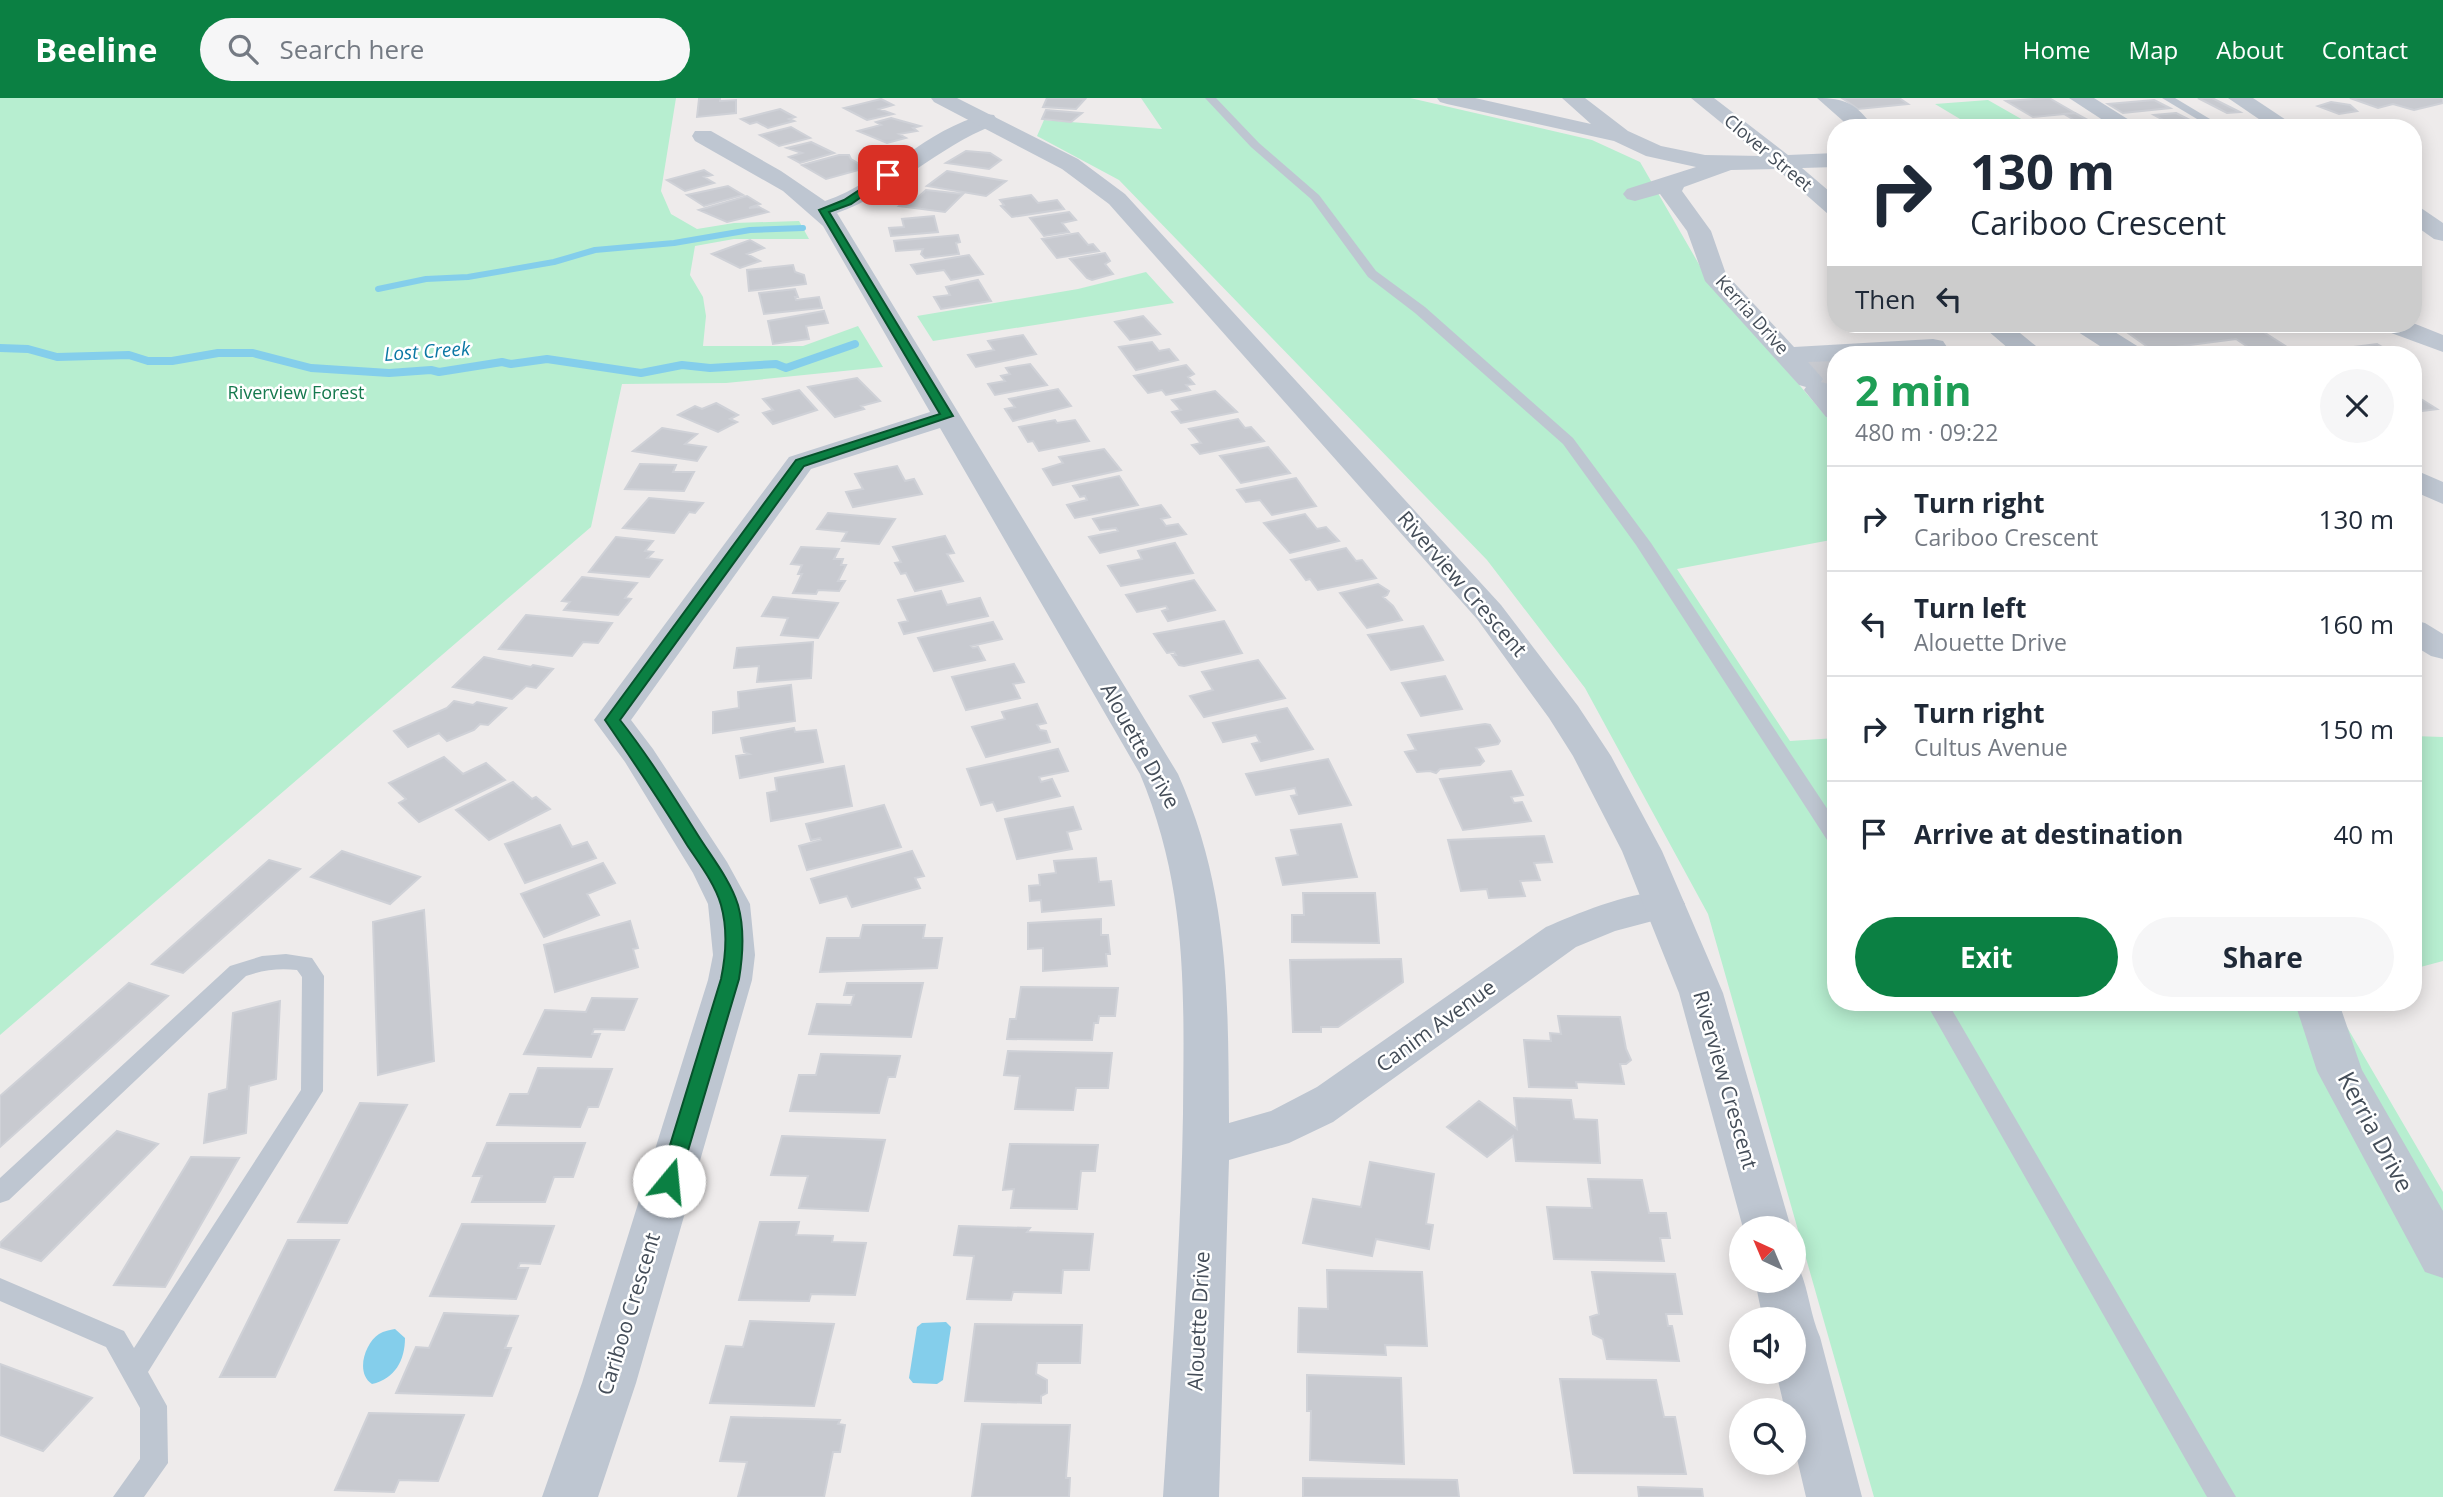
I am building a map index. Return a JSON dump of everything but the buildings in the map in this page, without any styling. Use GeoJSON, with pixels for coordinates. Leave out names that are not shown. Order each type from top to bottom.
{"type":"FeatureCollection","features":[{"type":"Feature","properties":{"kind":"street"},"geometry":{"type":"LineString","coordinates":[[1447,98],[1627,139],[1689,160],[1724,165],[1827,160]]}},
{"type":"Feature","properties":{"kind":"street"},"geometry":{"type":"LineString","coordinates":[[1572,98],[1627,139]]}},
{"type":"Feature","properties":{"kind":"street","name":"Clover Street"},"geometry":{"type":"LineString","coordinates":[[1701,98],[1766,148],[1827,202]]}},
{"type":"Feature","properties":{"kind":"street"},"geometry":{"type":"LineString","coordinates":[[1827,98],[1854,119]]}},
{"type":"Feature","properties":{"kind":"street"},"geometry":{"type":"LineString","coordinates":[[2080,98],[2116,119]]}},
{"type":"Feature","properties":{"kind":"street"},"geometry":{"type":"LineString","coordinates":[[2238,98],[2272,119]]}},
{"type":"Feature","properties":{"kind":"street"},"geometry":{"type":"LineString","coordinates":[[823,210],[848,202],[956,132],[972,108]]}},
{"type":"Feature","properties":{"kind":"street","name":"Riverview Crescent"},"geometry":{"type":"LineString","coordinates":[[972,108],[1070,164],[1127,209],[1489,612],[1543,682],[1592,756],[1642,850],[1701,993],[1764,1216]]}},
{"type":"Feature","properties":{"kind":"street","name":"Alouette Drive"},"geometry":{"type":"LineString","coordinates":[[704,136],[807,197],[823,210],[1159,774],[1176,808],[1200,907],[1205,960],[1207,1145],[1191,1497]]}},
{"type":"Feature","properties":{"kind":"street"},"geometry":{"type":"LineString","coordinates":[[1635,194],[1724,165]]}},
{"type":"Feature","properties":{"kind":"street","name":"Kerria Drive"},"geometry":{"type":"LineString","coordinates":[[1676,182],[1670,191],[1699,232],[1714,276],[1821,393]]}},
{"type":"Feature","properties":{"kind":"street"},"geometry":{"type":"LineString","coordinates":[[2422,220],[2443,236]]}},
{"type":"Feature","properties":{"kind":"street"},"geometry":{"type":"LineString","coordinates":[[2422,230],[2443,236]]}},
{"type":"Feature","properties":{"kind":"street"},"geometry":{"type":"LineString","coordinates":[[2005,333],[2021,346]]}},
{"type":"Feature","properties":{"kind":"street"},"geometry":{"type":"LineString","coordinates":[[2098,333],[2118,346]]}},
{"type":"Feature","properties":{"kind":"street"},"geometry":{"type":"LineString","coordinates":[[2415,333],[2443,344]]}},
{"type":"Feature","properties":{"kind":"street"},"geometry":{"type":"LineString","coordinates":[[1788,355],[1827,354]]}},
{"type":"Feature","properties":{"kind":"street","name":"Cariboo Crescent"},"geometry":{"type":"LineString","coordinates":[[569,1497],[609,1383],[726,993],[734,955],[729,904],[640,757],[612,720],[800,463],[947,416]]}},
{"type":"Feature","properties":{"kind":"street"},"geometry":{"type":"LineString","coordinates":[[2422,483],[2443,495]]}},
{"type":"Feature","properties":{"kind":"street"},"geometry":{"type":"LineString","coordinates":[[2422,636],[2443,649]]}},
{"type":"Feature","properties":{"kind":"street","name":"Canim Avenue"},"geometry":{"type":"LineString","coordinates":[[1207,1145],[1247,1140],[1306,1116],[1333,1100],[1560,937],[1603,919],[1664,904]]}},
{"type":"Feature","properties":{"kind":"street","name":"Kerria Drive"},"geometry":{"type":"LineString","coordinates":[[2320,1011],[2340,1071],[2443,1257]]}},
{"type":"Feature","properties":{"kind":"street"},"geometry":{"type":"LineString","coordinates":[[1806,1384],[1834,1497]]}},
{"type":"Feature","properties":{"kind":"lane"},"geometry":{"type":"LineString","coordinates":[[1210,98],[1255,145],[1315,197],[1372,274],[1420,310],[1568,441],[1643,543],[1827,824]]}},
{"type":"Feature","properties":{"kind":"lane"},"geometry":{"type":"LineString","coordinates":[[2167,98],[2204,119]]}},
{"type":"Feature","properties":{"kind":"lane"},"geometry":{"type":"LineString","coordinates":[[0,1193],[238,971],[279,959],[304,963],[313,976],[312,1091],[133,1372]]}},
{"type":"Feature","properties":{"kind":"lane"},"geometry":{"type":"LineString","coordinates":[[1942,1011],[2222,1497]]}},
{"type":"Feature","properties":{"kind":"lane"},"geometry":{"type":"LineString","coordinates":[[0,1289],[115,1339],[153,1406],[154,1463],[127,1497]]}},
{"type":"Feature","properties":{"kind":"green space","name":"Riverview Forest"},"geometry":{"type":"Polygon","coordinates":[[[0,98],[676,98],[661,191],[671,214],[697,229],[734,223],[799,221],[809,239],[734,239],[695,246],[690,275],[703,297],[706,316],[703,346],[803,346],[858,326],[883,367],[726,383],[622,384],[591,527],[0,1035],[0,98]]]}},
{"type":"Feature","properties":{"kind":"green space"},"geometry":{"type":"Polygon","coordinates":[[[1141,98],[1410,98],[1592,140],[1640,162],[1704,273],[1827,417],[1827,541],[1677,569],[1790,741],[1827,739],[1827,1011],[2338,1011],[2443,1192],[2443,1497],[1874,1497],[1806,1258],[1806,1216],[1794,1216],[1708,914],[1585,688],[1487,560],[1119,180],[1037,136],[1044,120],[1162,129],[1141,98]]]}},
{"type":"Feature","properties":{"kind":"green space"},"geometry":{"type":"Polygon","coordinates":[[[1988,100],[2021,119],[1960,119],[1935,104],[1988,100]]]}},
{"type":"Feature","properties":{"kind":"green space"},"geometry":{"type":"Polygon","coordinates":[[[1146,272],[1174,303],[933,341],[917,316],[1078,289],[1146,272]]]}},
{"type":"Feature","properties":{"kind":"green space"},"geometry":{"type":"Polygon","coordinates":[[[2422,736],[2443,737],[2443,961],[2422,967],[2422,736]]]}},
{"type":"Feature","properties":{"kind":"water"},"geometry":{"type":"Polygon","coordinates":[[[946,1322],[951,1327],[943,1380],[937,1384],[913,1383],[909,1378],[917,1327],[922,1323],[946,1322]]]}},
{"type":"Feature","properties":{"kind":"water"},"geometry":{"type":"Polygon","coordinates":[[[395,1329],[405,1338],[401,1361],[387,1378],[372,1384],[364,1373],[366,1351],[379,1334],[395,1329]]]}},
{"type":"Feature","properties":{"kind":"waterway"},"geometry":{"type":"LineString","coordinates":[[378,289],[426,279],[468,277],[554,262],[595,250],[674,243],[750,230],[803,228]]}},
{"type":"Feature","properties":{"kind":"waterway","name":"Lost Creek"},"geometry":{"type":"LineString","coordinates":[[0,348],[28,349],[57,357],[129,355],[148,361],[172,361],[218,353],[253,353],[311,368],[389,373],[431,370],[439,372],[502,362],[511,364],[547,359],[641,373],[682,365],[710,368],[776,364],[786,368],[855,344]]}},
{"type":"Feature","properties":{"kind":"route"},"geometry":{"type":"LineString","coordinates":[[669,1181],[730,979],[734,930],[729,904],[713,872],[640,757],[612,720],[800,463],[947,416],[823,210],[848,202],[888,175]]}}]}
